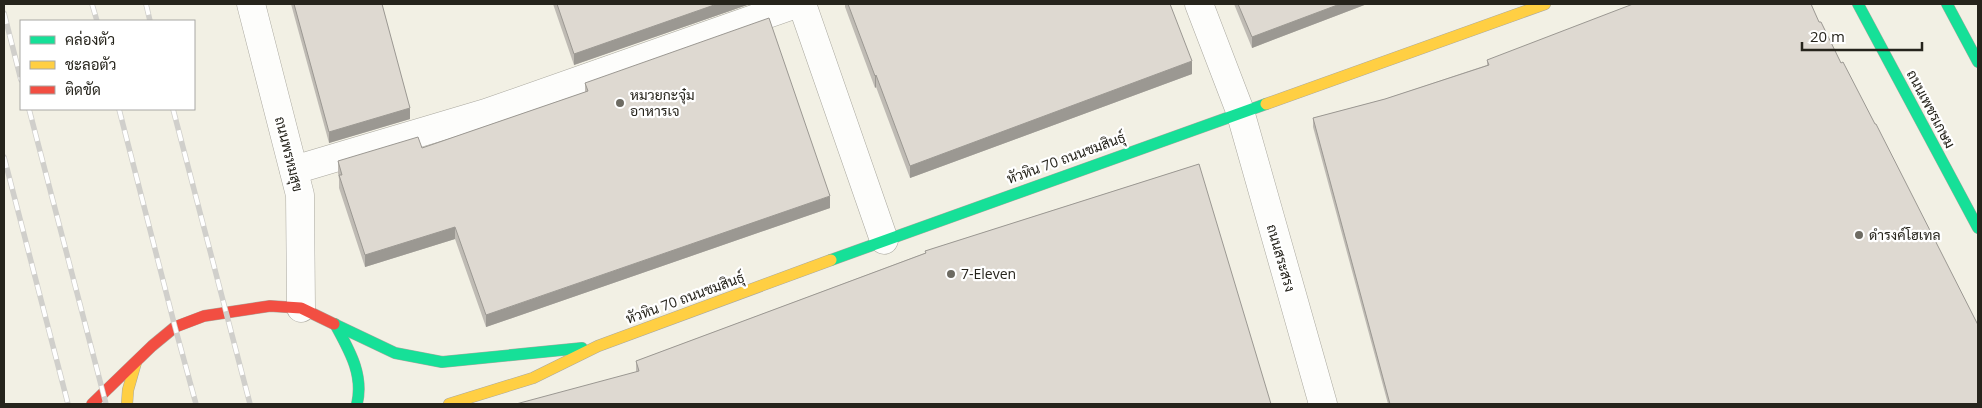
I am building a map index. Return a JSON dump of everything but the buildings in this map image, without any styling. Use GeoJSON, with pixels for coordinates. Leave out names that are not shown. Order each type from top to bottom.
{"type":"FeatureCollection","features":[{"type":"Feature","properties":{"kind":"main road","name":"หัวหิน 70 ถนนชมสินธุ์"},"geometry":{"type":"LineString","coordinates":[[449,404],[533,378],[598,346],[884,240],[1543,4]]}},
{"type":"Feature","properties":{"kind":"main road","name":"ถนนเพชรเกษม"},"geometry":{"type":"LineString","coordinates":[[1858,4],[1978,228]]}},
{"type":"Feature","properties":{"kind":"main road"},"geometry":{"type":"LineString","coordinates":[[1946,4],[1978,62]]}},
{"type":"Feature","properties":{"kind":"main road","name":"หัวหิน 70 ถนนชมสินธุ์"},"geometry":{"type":"LineString","coordinates":[[92,404],[174,327],[204,316],[270,306],[301,308],[395,353],[442,362],[598,346]]}},
{"type":"Feature","properties":{"kind":"main road"},"geometry":{"type":"LineString","coordinates":[[335,324],[356,366],[360,380],[361,394],[357,404]]}},
{"type":"Feature","properties":{"kind":"main road"},"geometry":{"type":"LineString","coordinates":[[127,404],[128,390],[137,361]]}},
{"type":"Feature","properties":{"kind":"street","name":"ถนนพรหมสุข"},"geometry":{"type":"LineString","coordinates":[[251,4],[300,196],[301,308]]}},
{"type":"Feature","properties":{"kind":"street"},"geometry":{"type":"LineString","coordinates":[[294,170],[486,113],[796,4]]}},
{"type":"Feature","properties":{"kind":"street"},"geometry":{"type":"LineString","coordinates":[[802,4],[884,240]]}},
{"type":"Feature","properties":{"kind":"street","name":"ถนนสระสรง"},"geometry":{"type":"LineString","coordinates":[[1200,4],[1240,111],[1323,404]]}},
{"type":"Feature","properties":{"kind":"railway"},"geometry":{"type":"LineString","coordinates":[[92,4],[97,20]]}},
{"type":"Feature","properties":{"kind":"railway"},"geometry":{"type":"LineString","coordinates":[[146,4],[150,20]]}},
{"type":"Feature","properties":{"kind":"railway"},"geometry":{"type":"LineString","coordinates":[[4,13],[20,76]]}},
{"type":"Feature","properties":{"kind":"railway"},"geometry":{"type":"LineString","coordinates":[[29,110],[106,404]]}},
{"type":"Feature","properties":{"kind":"railway"},"geometry":{"type":"LineString","coordinates":[[119,110],[196,404]]}},
{"type":"Feature","properties":{"kind":"railway"},"geometry":{"type":"LineString","coordinates":[[173,110],[250,404]]}},
{"type":"Feature","properties":{"kind":"railway"},"geometry":{"type":"LineString","coordinates":[[4,157],[68,404]]}},
{"type":"Feature","properties":{"kind":"traffic: fast"},"geometry":{"type":"LineString","coordinates":[[1858,4],[1978,228]]}},
{"type":"Feature","properties":{"kind":"traffic: fast"},"geometry":{"type":"LineString","coordinates":[[1947,4],[1978,62]]}},
{"type":"Feature","properties":{"kind":"traffic: fast"},"geometry":{"type":"LineString","coordinates":[[831,260],[1266,104]]}},
{"type":"Feature","properties":{"kind":"traffic: fast"},"geometry":{"type":"LineString","coordinates":[[334,324],[395,353],[442,362],[582,348]]}},
{"type":"Feature","properties":{"kind":"traffic: fast"},"geometry":{"type":"LineString","coordinates":[[335,324],[350,353],[357,372],[359,393],[357,404]]}},
{"type":"Feature","properties":{"kind":"traffic: slow"},"geometry":{"type":"LineString","coordinates":[[1266,104],[1545,4]]}},
{"type":"Feature","properties":{"kind":"traffic: slow"},"geometry":{"type":"LineString","coordinates":[[449,404],[533,378],[598,346],[831,260]]}},
{"type":"Feature","properties":{"kind":"traffic: slow"},"geometry":{"type":"LineString","coordinates":[[127,404],[128,390],[136,362]]}},
{"type":"Feature","properties":{"kind":"traffic: jam"},"geometry":{"type":"LineString","coordinates":[[92,404],[152,346],[175,327],[204,316],[270,306],[301,308],[334,324]]}},
{"type":"Feature","properties":{"kind":"place","name":"หมวยกะจุ๋ม อาหารเจ"},"geometry":{"type":"Point","coordinates":[620,103]}},
{"type":"Feature","properties":{"kind":"place","name":"ดำรงค์โฮเทล"},"geometry":{"type":"Point","coordinates":[1859,235]}},
{"type":"Feature","properties":{"kind":"place","name":"7-Eleven"},"geometry":{"type":"Point","coordinates":[951,274]}}]}
